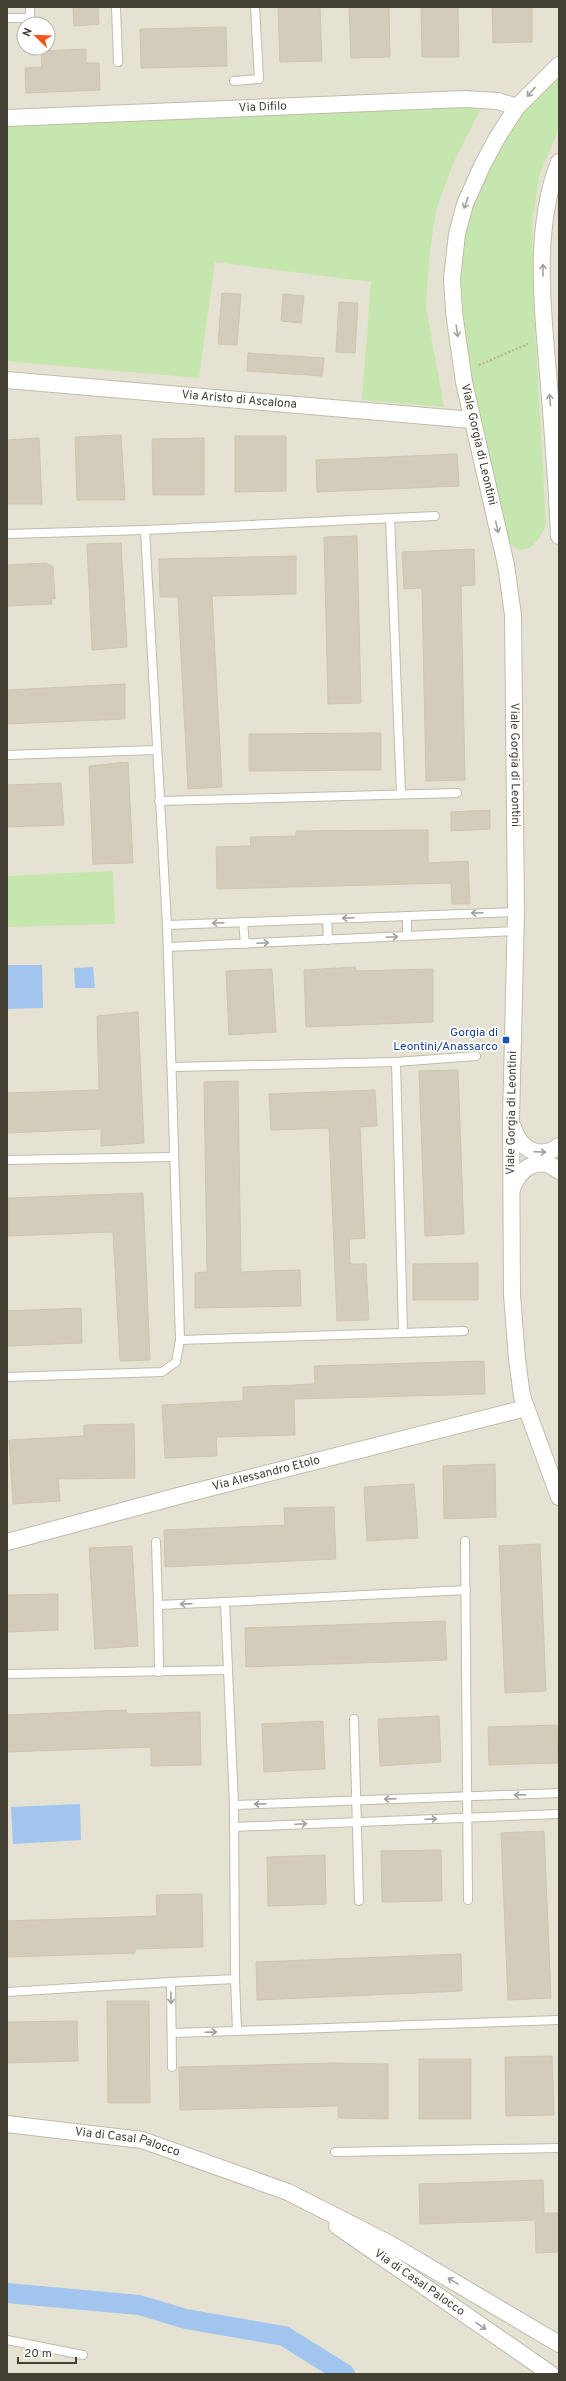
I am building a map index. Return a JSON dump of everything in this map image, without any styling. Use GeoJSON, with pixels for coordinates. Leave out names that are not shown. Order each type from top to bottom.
{"type":"FeatureCollection","features":[{"type":"Feature","properties":{"kind":"street","name":"Viale Gorgia di Leontini"},"geometry":{"type":"LineString","coordinates":[[559,65],[542,79],[518,107],[497,138],[482,166],[465,204],[457,234],[453,292],[462,372],[506,565],[513,615],[516,912],[511,1119],[513,1318],[517,1367],[526,1408],[559,1497]]}},
{"type":"Feature","properties":{"kind":"street","name":"Via Difilo"},"geometry":{"type":"LineString","coordinates":[[7,118],[465,99],[498,101],[518,107]]}},
{"type":"Feature","properties":{"kind":"street"},"geometry":{"type":"LineString","coordinates":[[559,162],[549,191],[544,217],[543,276],[545,337],[556,425],[559,536]]}},
{"type":"Feature","properties":{"kind":"street","name":"Via Aristo di Ascalona"},"geometry":{"type":"LineString","coordinates":[[7,380],[472,420]]}},
{"type":"Feature","properties":{"kind":"street"},"geometry":{"type":"LineString","coordinates":[[511,1119],[516,1137],[527,1148],[540,1153],[553,1150],[559,1146]]}},
{"type":"Feature","properties":{"kind":"street"},"geometry":{"type":"LineString","coordinates":[[511,1195],[518,1176],[529,1165],[548,1164],[559,1171]]}},
{"type":"Feature","properties":{"kind":"street","name":"Via Alessandro Etolo"},"geometry":{"type":"LineString","coordinates":[[7,1542],[182,1495],[526,1408]]}},
{"type":"Feature","properties":{"kind":"street","name":"Via di Casal Palocco"},"geometry":{"type":"LineString","coordinates":[[7,2124],[142,2140],[288,2192],[390,2244],[559,2344]]}},
{"type":"Feature","properties":{"kind":"street","name":"Via di Casal Palocco"},"geometry":{"type":"LineString","coordinates":[[288,2192],[551,2374]]}},
{"type":"Feature","properties":{"kind":"lane"},"geometry":{"type":"LineString","coordinates":[[7,18],[30,18],[30,7]]}},
{"type":"Feature","properties":{"kind":"lane"},"geometry":{"type":"LineString","coordinates":[[116,7],[118,62]]}},
{"type":"Feature","properties":{"kind":"lane"},"geometry":{"type":"LineString","coordinates":[[234,81],[259,79],[255,7]]}},
{"type":"Feature","properties":{"kind":"lane"},"geometry":{"type":"LineString","coordinates":[[7,534],[145,530],[435,516]]}},
{"type":"Feature","properties":{"kind":"lane"},"geometry":{"type":"LineString","coordinates":[[390,518],[401,794]]}},
{"type":"Feature","properties":{"kind":"lane"},"geometry":{"type":"LineString","coordinates":[[7,1377],[162,1372],[176,1362],[180,1340],[173,1157],[168,948],[145,530]]}},
{"type":"Feature","properties":{"kind":"lane"},"geometry":{"type":"LineString","coordinates":[[7,755],[156,750]]}},
{"type":"Feature","properties":{"kind":"lane"},"geometry":{"type":"LineString","coordinates":[[159,801],[457,793]]}},
{"type":"Feature","properties":{"kind":"lane"},"geometry":{"type":"LineString","coordinates":[[167,925],[516,912]]}},
{"type":"Feature","properties":{"kind":"lane"},"geometry":{"type":"LineString","coordinates":[[407,916],[407,936]]}},
{"type":"Feature","properties":{"kind":"lane"},"geometry":{"type":"LineString","coordinates":[[327,919],[328,940]]}},
{"type":"Feature","properties":{"kind":"lane"},"geometry":{"type":"LineString","coordinates":[[243,922],[244,944]]}},
{"type":"Feature","properties":{"kind":"lane"},"geometry":{"type":"LineString","coordinates":[[168,948],[516,931]]}},
{"type":"Feature","properties":{"kind":"lane"},"geometry":{"type":"LineString","coordinates":[[172,1067],[396,1062],[476,1056]]}},
{"type":"Feature","properties":{"kind":"lane"},"geometry":{"type":"LineString","coordinates":[[396,1062],[403,1332]]}},
{"type":"Feature","properties":{"kind":"lane"},"geometry":{"type":"LineString","coordinates":[[7,1160],[173,1157]]}},
{"type":"Feature","properties":{"kind":"lane"},"geometry":{"type":"LineString","coordinates":[[180,1340],[464,1331]]}},
{"type":"Feature","properties":{"kind":"lane"},"geometry":{"type":"LineString","coordinates":[[465,1541],[468,1900]]}},
{"type":"Feature","properties":{"kind":"lane"},"geometry":{"type":"LineString","coordinates":[[156,1542],[159,1672]]}},
{"type":"Feature","properties":{"kind":"lane"},"geometry":{"type":"LineString","coordinates":[[158,1605],[466,1590]]}},
{"type":"Feature","properties":{"kind":"lane"},"geometry":{"type":"LineString","coordinates":[[225,1602],[234,1805],[235,1979],[237,2031]]}},
{"type":"Feature","properties":{"kind":"lane"},"geometry":{"type":"LineString","coordinates":[[7,1674],[227,1670]]}},
{"type":"Feature","properties":{"kind":"lane"},"geometry":{"type":"LineString","coordinates":[[354,1719],[359,1901]]}},
{"type":"Feature","properties":{"kind":"lane"},"geometry":{"type":"LineString","coordinates":[[234,1805],[559,1793]]}},
{"type":"Feature","properties":{"kind":"lane"},"geometry":{"type":"LineString","coordinates":[[234,1827],[559,1814]]}},
{"type":"Feature","properties":{"kind":"lane"},"geometry":{"type":"LineString","coordinates":[[7,1992],[235,1979]]}},
{"type":"Feature","properties":{"kind":"lane"},"geometry":{"type":"LineString","coordinates":[[171,1982],[172,2067]]}},
{"type":"Feature","properties":{"kind":"lane"},"geometry":{"type":"LineString","coordinates":[[172,2033],[559,2020]]}},
{"type":"Feature","properties":{"kind":"lane"},"geometry":{"type":"LineString","coordinates":[[335,2152],[559,2148]]}},
{"type":"Feature","properties":{"kind":"lane"},"geometry":{"type":"LineString","coordinates":[[7,2340],[83,2355]]}},
{"type":"Feature","properties":{"kind":"path"},"geometry":{"type":"LineString","coordinates":[[462,372],[545,337]]}},
{"type":"Feature","properties":{"kind":"shaded area"},"geometry":{"type":"Polygon","coordinates":[[[7,7],[559,7],[559,2374],[7,2374],[7,7]]]}},
{"type":"Feature","properties":{"kind":"green space"},"geometry":{"type":"Polygon","coordinates":[[[559,69],[559,128],[540,173],[532,221],[533,293],[546,524],[534,545],[524,550],[518,549],[512,545],[503,531],[475,404],[462,329],[457,271],[464,228],[489,160],[530,97],[559,69]]]}},
{"type":"Feature","properties":{"kind":"green space"},"geometry":{"type":"Polygon","coordinates":[[[475,103],[482,107],[454,161],[436,210],[429,258],[426,307],[444,407],[362,400],[371,282],[215,262],[199,378],[7,361],[7,122],[475,103]]]}},
{"type":"Feature","properties":{"kind":"green space"},"geometry":{"type":"Polygon","coordinates":[[[113,871],[115,924],[7,927],[7,876],[113,871]]]}},
{"type":"Feature","properties":{"kind":"water"},"geometry":{"type":"Polygon","coordinates":[[[7,965],[42,965],[43,1008],[7,1009],[7,965]]]}},
{"type":"Feature","properties":{"kind":"water"},"geometry":{"type":"Polygon","coordinates":[[[93,967],[95,988],[75,988],[74,968],[93,967]]]}},
{"type":"Feature","properties":{"kind":"water"},"geometry":{"type":"Polygon","coordinates":[[[80,1804],[81,1840],[13,1844],[11,1807],[80,1804]]]}},
{"type":"Feature","properties":{"kind":"building"},"geometry":{"type":"Polygon","coordinates":[[[73,7],[98,7],[99,24],[74,26],[73,7]]]}},
{"type":"Feature","properties":{"kind":"building"},"geometry":{"type":"Polygon","coordinates":[[[278,7],[320,7],[322,61],[280,62],[278,7]]]}},
{"type":"Feature","properties":{"kind":"building"},"geometry":{"type":"Polygon","coordinates":[[[349,7],[389,7],[390,57],[351,58],[349,7]]]}},
{"type":"Feature","properties":{"kind":"building"},"geometry":{"type":"Polygon","coordinates":[[[421,7],[458,7],[459,57],[422,57],[421,7]]]}},
{"type":"Feature","properties":{"kind":"building"},"geometry":{"type":"Polygon","coordinates":[[[492,7],[532,7],[532,42],[493,43],[492,7]]]}},
{"type":"Feature","properties":{"kind":"building"},"geometry":{"type":"Polygon","coordinates":[[[226,27],[227,66],[141,68],[140,29],[226,27]]]}},
{"type":"Feature","properties":{"kind":"building"},"geometry":{"type":"Polygon","coordinates":[[[86,49],[86,63],[99,63],[100,90],[26,93],[25,68],[42,67],[41,56],[56,56],[56,50],[86,49]]]}},
{"type":"Feature","properties":{"kind":"building"},"geometry":{"type":"Polygon","coordinates":[[[222,293],[241,294],[237,345],[218,344],[222,293]]]}},
{"type":"Feature","properties":{"kind":"building"},"geometry":{"type":"Polygon","coordinates":[[[283,294],[304,296],[301,323],[281,321],[283,294]]]}},
{"type":"Feature","properties":{"kind":"building"},"geometry":{"type":"Polygon","coordinates":[[[339,302],[358,303],[355,353],[336,352],[339,302]]]}},
{"type":"Feature","properties":{"kind":"building"},"geometry":{"type":"Polygon","coordinates":[[[248,353],[324,358],[322,376],[247,371],[248,353]]]}},
{"type":"Feature","properties":{"kind":"building"},"geometry":{"type":"Polygon","coordinates":[[[121,435],[125,500],[77,500],[75,437],[121,435]]]}},
{"type":"Feature","properties":{"kind":"building"},"geometry":{"type":"Polygon","coordinates":[[[235,436],[286,436],[286,491],[235,492],[235,436]]]}},
{"type":"Feature","properties":{"kind":"building"},"geometry":{"type":"Polygon","coordinates":[[[39,438],[42,504],[7,504],[7,440],[39,438]]]}},
{"type":"Feature","properties":{"kind":"building"},"geometry":{"type":"Polygon","coordinates":[[[204,438],[204,495],[153,495],[152,439],[204,438]]]}},
{"type":"Feature","properties":{"kind":"building"},"geometry":{"type":"Polygon","coordinates":[[[457,454],[459,486],[317,492],[316,460],[457,454]]]}},
{"type":"Feature","properties":{"kind":"building"},"geometry":{"type":"Polygon","coordinates":[[[357,536],[361,703],[328,704],[324,537],[357,536]]]}},
{"type":"Feature","properties":{"kind":"building"},"geometry":{"type":"Polygon","coordinates":[[[121,543],[127,647],[92,650],[87,544],[121,543]]]}},
{"type":"Feature","properties":{"kind":"building"},"geometry":{"type":"Polygon","coordinates":[[[474,549],[475,585],[461,586],[465,780],[426,781],[422,588],[404,589],[402,552],[474,549]]]}},
{"type":"Feature","properties":{"kind":"building"},"geometry":{"type":"Polygon","coordinates":[[[296,556],[296,594],[212,596],[222,787],[188,789],[178,597],[160,597],[159,559],[296,556]]]}},
{"type":"Feature","properties":{"kind":"building"},"geometry":{"type":"Polygon","coordinates":[[[46,563],[53,567],[55,599],[51,599],[52,604],[7,606],[7,565],[46,563]]]}},
{"type":"Feature","properties":{"kind":"building"},"geometry":{"type":"Polygon","coordinates":[[[125,684],[125,719],[7,724],[7,690],[125,684]]]}},
{"type":"Feature","properties":{"kind":"building"},"geometry":{"type":"Polygon","coordinates":[[[381,733],[381,770],[249,771],[249,734],[381,733]]]}},
{"type":"Feature","properties":{"kind":"building"},"geometry":{"type":"Polygon","coordinates":[[[128,762],[133,863],[93,864],[89,766],[128,762]]]}},
{"type":"Feature","properties":{"kind":"building"},"geometry":{"type":"Polygon","coordinates":[[[61,783],[64,825],[7,827],[7,785],[61,783]]]}},
{"type":"Feature","properties":{"kind":"building"},"geometry":{"type":"Polygon","coordinates":[[[490,810],[490,829],[451,831],[451,812],[490,810]]]}},
{"type":"Feature","properties":{"kind":"building"},"geometry":{"type":"Polygon","coordinates":[[[428,830],[428,863],[468,861],[470,904],[452,904],[451,883],[217,889],[216,847],[251,846],[250,837],[296,836],[296,831],[428,830]]]}},
{"type":"Feature","properties":{"kind":"building"},"geometry":{"type":"Polygon","coordinates":[[[355,967],[356,971],[433,969],[433,1022],[306,1027],[304,970],[355,967]]]}},
{"type":"Feature","properties":{"kind":"building"},"geometry":{"type":"Polygon","coordinates":[[[272,969],[276,1032],[229,1035],[226,971],[272,969]]]}},
{"type":"Feature","properties":{"kind":"building"},"geometry":{"type":"Polygon","coordinates":[[[138,1012],[144,1143],[101,1146],[101,1129],[7,1133],[7,1093],[99,1090],[97,1016],[138,1012]]]}},
{"type":"Feature","properties":{"kind":"building"},"geometry":{"type":"Polygon","coordinates":[[[458,1070],[464,1234],[425,1236],[419,1071],[458,1070]]]}},
{"type":"Feature","properties":{"kind":"building"},"geometry":{"type":"Polygon","coordinates":[[[238,1081],[241,1272],[300,1270],[301,1306],[195,1308],[195,1273],[207,1272],[204,1082],[238,1081]]]}},
{"type":"Feature","properties":{"kind":"building"},"geometry":{"type":"Polygon","coordinates":[[[375,1090],[377,1126],[360,1127],[365,1238],[349,1239],[350,1264],[366,1264],[369,1320],[337,1321],[329,1128],[271,1130],[269,1094],[375,1090]]]}},
{"type":"Feature","properties":{"kind":"building"},"geometry":{"type":"Polygon","coordinates":[[[143,1193],[150,1360],[120,1361],[113,1232],[8,1236],[8,1198],[143,1193]]]}},
{"type":"Feature","properties":{"kind":"building"},"geometry":{"type":"Polygon","coordinates":[[[478,1263],[478,1300],[413,1300],[413,1264],[478,1263]]]}},
{"type":"Feature","properties":{"kind":"building"},"geometry":{"type":"Polygon","coordinates":[[[81,1308],[82,1343],[7,1346],[7,1311],[81,1308]]]}},
{"type":"Feature","properties":{"kind":"building"},"geometry":{"type":"Polygon","coordinates":[[[484,1361],[485,1394],[294,1399],[295,1435],[216,1437],[217,1456],[165,1458],[162,1405],[243,1401],[243,1387],[315,1384],[314,1366],[484,1361]]]}},
{"type":"Feature","properties":{"kind":"building"},"geometry":{"type":"Polygon","coordinates":[[[134,1424],[135,1478],[58,1479],[60,1501],[13,1504],[9,1440],[84,1436],[84,1425],[134,1424]]]}},
{"type":"Feature","properties":{"kind":"building"},"geometry":{"type":"Polygon","coordinates":[[[495,1464],[496,1517],[444,1519],[443,1466],[495,1464]]]}},
{"type":"Feature","properties":{"kind":"building"},"geometry":{"type":"Polygon","coordinates":[[[414,1484],[418,1538],[367,1541],[364,1487],[414,1484]]]}},
{"type":"Feature","properties":{"kind":"building"},"geometry":{"type":"Polygon","coordinates":[[[334,1507],[336,1559],[165,1567],[164,1530],[285,1525],[284,1508],[334,1507]]]}},
{"type":"Feature","properties":{"kind":"building"},"geometry":{"type":"Polygon","coordinates":[[[540,1544],[546,1691],[505,1693],[499,1546],[540,1544]]]}},
{"type":"Feature","properties":{"kind":"building"},"geometry":{"type":"Polygon","coordinates":[[[132,1546],[138,1646],[95,1649],[89,1548],[132,1546]]]}},
{"type":"Feature","properties":{"kind":"building"},"geometry":{"type":"Polygon","coordinates":[[[58,1594],[58,1630],[7,1632],[7,1595],[58,1594]]]}},
{"type":"Feature","properties":{"kind":"building"},"geometry":{"type":"Polygon","coordinates":[[[445,1621],[447,1660],[246,1667],[245,1628],[445,1621]]]}},
{"type":"Feature","properties":{"kind":"building"},"geometry":{"type":"Polygon","coordinates":[[[126,1710],[127,1714],[200,1712],[201,1765],[151,1766],[151,1747],[7,1752],[7,1715],[126,1710]]]}},
{"type":"Feature","properties":{"kind":"building"},"geometry":{"type":"Polygon","coordinates":[[[439,1716],[441,1762],[380,1766],[378,1719],[439,1716]]]}},
{"type":"Feature","properties":{"kind":"building"},"geometry":{"type":"Polygon","coordinates":[[[323,1721],[325,1769],[264,1772],[262,1724],[323,1721]]]}},
{"type":"Feature","properties":{"kind":"building"},"geometry":{"type":"Polygon","coordinates":[[[557,1725],[558,1763],[489,1765],[488,1727],[557,1725]]]}},
{"type":"Feature","properties":{"kind":"building"},"geometry":{"type":"Polygon","coordinates":[[[544,1831],[551,1998],[508,2000],[501,1833],[544,1831]]]}},
{"type":"Feature","properties":{"kind":"building"},"geometry":{"type":"Polygon","coordinates":[[[441,1850],[442,1901],[382,1902],[381,1851],[441,1850]]]}},
{"type":"Feature","properties":{"kind":"building"},"geometry":{"type":"Polygon","coordinates":[[[325,1855],[326,1904],[268,1906],[267,1857],[325,1855]]]}},
{"type":"Feature","properties":{"kind":"building"},"geometry":{"type":"Polygon","coordinates":[[[202,1894],[203,1947],[135,1949],[135,1953],[7,1957],[7,1921],[157,1916],[156,1895],[202,1894]]]}},
{"type":"Feature","properties":{"kind":"building"},"geometry":{"type":"Polygon","coordinates":[[[461,1954],[462,1991],[257,2000],[256,1962],[461,1954]]]}},
{"type":"Feature","properties":{"kind":"building"},"geometry":{"type":"Polygon","coordinates":[[[107,2001],[149,2001],[150,2103],[108,2103],[107,2001]]]}},
{"type":"Feature","properties":{"kind":"building"},"geometry":{"type":"Polygon","coordinates":[[[77,2021],[78,2061],[7,2063],[7,2022],[77,2021]]]}},
{"type":"Feature","properties":{"kind":"building"},"geometry":{"type":"Polygon","coordinates":[[[552,2056],[554,2115],[506,2116],[505,2057],[552,2056]]]}},
{"type":"Feature","properties":{"kind":"building"},"geometry":{"type":"Polygon","coordinates":[[[419,2059],[471,2059],[471,2119],[419,2119],[419,2059]]]}},
{"type":"Feature","properties":{"kind":"building"},"geometry":{"type":"Polygon","coordinates":[[[334,2063],[388,2064],[388,2119],[338,2118],[338,2106],[180,2110],[179,2067],[334,2063]]]}},
{"type":"Feature","properties":{"kind":"building"},"geometry":{"type":"Polygon","coordinates":[[[543,2180],[544,2213],[559,2213],[559,2252],[536,2253],[535,2220],[420,2224],[419,2184],[543,2180]]]}},
{"type":"Feature","properties":{"kind":"waterway"},"geometry":{"type":"LineString","coordinates":[[7,2293],[139,2305],[186,2319],[284,2336],[345,2374]]}},
{"type":"Feature","properties":{"kind":"place","name":"Gorgia di Leontini/Anassarco"},"geometry":{"type":"Point","coordinates":[506,1040]}}]}
